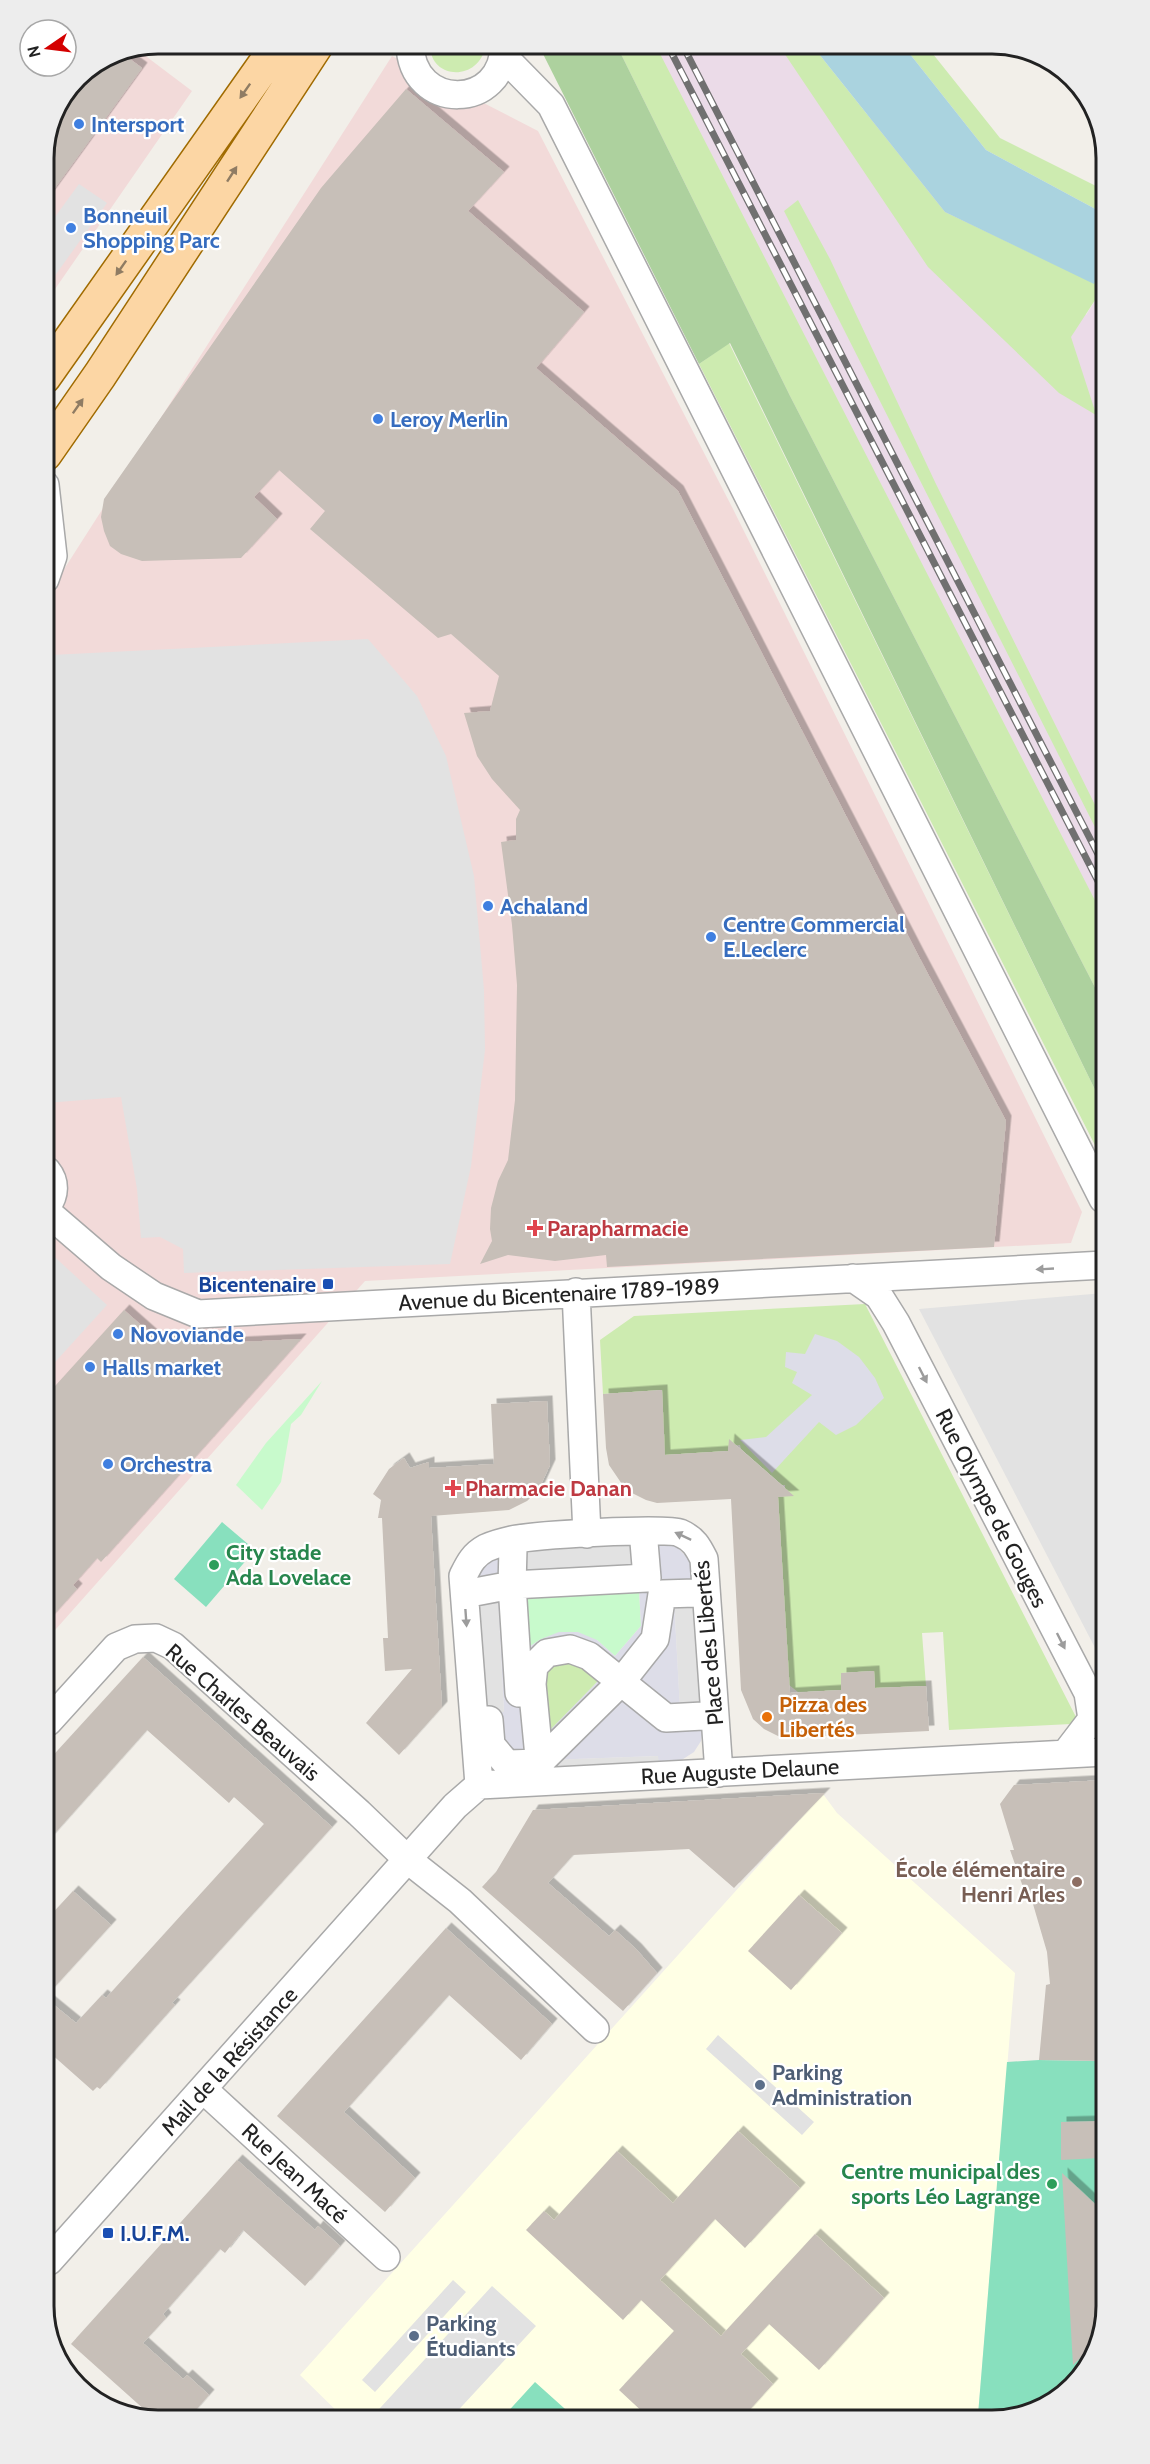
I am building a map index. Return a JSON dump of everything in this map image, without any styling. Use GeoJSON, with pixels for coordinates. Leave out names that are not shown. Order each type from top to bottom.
{"type":"FeatureCollection","features":[{"type":"Feature","properties":{"kind":"main road"},"geometry":{"type":"LineString","coordinates":[[54,363],[272,54]]}},
{"type":"Feature","properties":{"kind":"main road"},"geometry":{"type":"LineString","coordinates":[[54,441],[311,54]]}},
{"type":"Feature","properties":{"kind":"street"},"geometry":{"type":"LineString","coordinates":[[410,54],[418,75],[431,88],[448,95],[467,94],[484,87],[497,74],[503,54]]}},
{"type":"Feature","properties":{"kind":"street"},"geometry":{"type":"LineString","coordinates":[[507,54],[551,105],[1096,1185]]}},
{"type":"Feature","properties":{"kind":"street","name":"Avenue du Bicentenaire 1789-1989"},"geometry":{"type":"LineString","coordinates":[[54,1218],[111,1267],[154,1296],[198,1314],[1096,1265]]}},
{"type":"Feature","properties":{"kind":"street"},"geometry":{"type":"LineString","coordinates":[[896,1323],[903,1296],[919,1282],[940,1274]]}},
{"type":"Feature","properties":{"kind":"street","name":"Rue Olympe de Gouges"},"geometry":{"type":"LineString","coordinates":[[853,1278],[879,1296],[896,1323],[1096,1701],[1092,1719],[1066,1753]]}},
{"type":"Feature","properties":{"kind":"street"},"geometry":{"type":"LineString","coordinates":[[576,1292],[587,1534]]}},
{"type":"Feature","properties":{"kind":"street","name":"Place des Libertés"},"geometry":{"type":"LineString","coordinates":[[479,1785],[464,1576],[472,1557],[486,1548],[512,1540],[666,1530],[679,1533],[697,1543],[704,1559],[719,1773]]}},
{"type":"Feature","properties":{"kind":"street"},"geometry":{"type":"LineString","coordinates":[[500,1720],[489,1720],[491,1745],[507,1764],[534,1765],[621,1682],[655,1639],[654,1586],[644,1542]]}},
{"type":"Feature","properties":{"kind":"street"},"geometry":{"type":"LineString","coordinates":[[513,1549],[500,1720],[534,1765]]}},
{"type":"Feature","properties":{"kind":"street"},"geometry":{"type":"LineString","coordinates":[[475,1592],[512,1585],[654,1586],[696,1593]]}},
{"type":"Feature","properties":{"kind":"street","name":"Rue Charles Beauvais"},"geometry":{"type":"LineString","coordinates":[[54,1715],[116,1647],[135,1639],[156,1638],[173,1646],[408,1860],[460,1901],[595,2029]]}},
{"type":"Feature","properties":{"kind":"street"},"geometry":{"type":"LineString","coordinates":[[534,1765],[532,1684],[534,1666],[547,1653],[570,1649],[588,1656],[666,1718],[703,1716]]}},
{"type":"Feature","properties":{"kind":"street","name":"Rue Auguste Delaune"},"geometry":{"type":"LineString","coordinates":[[479,1785],[1096,1752]]}},
{"type":"Feature","properties":{"kind":"street"},"geometry":{"type":"LineString","coordinates":[[408,1860],[455,1806],[479,1785]]}},
{"type":"Feature","properties":{"kind":"street","name":"Mail de la Résistance"},"geometry":{"type":"LineString","coordinates":[[54,2258],[408,1860]]}},
{"type":"Feature","properties":{"kind":"street","name":"Rue Jean Macé"},"geometry":{"type":"LineString","coordinates":[[204,2090],[386,2257]]}},
{"type":"Feature","properties":{"kind":"shaded area"},"geometry":{"type":"Polygon","coordinates":[[[597,54],[801,54],[1086,315],[1096,299],[1096,1091],[597,54]]]}},
{"type":"Feature","properties":{"kind":"shaded area","name":"Bonneuil Shopping Parc"},"geometry":{"type":"Polygon","coordinates":[[[144,55],[192,91],[54,291],[54,151],[65,112],[89,80],[106,68],[144,55]]]}},
{"type":"Feature","properties":{"kind":"shaded area","name":"Achaland"},"geometry":{"type":"Polygon","coordinates":[[[392,56],[538,131],[733,509],[1082,1212],[1071,1243],[365,1281],[54,1631],[54,585],[392,56]]]}},
{"type":"Feature","properties":{"kind":"shaded area"},"geometry":{"type":"Polygon","coordinates":[[[79,184],[107,203],[54,277],[54,218],[79,184]]]}},
{"type":"Feature","properties":{"kind":"shaded area"},"geometry":{"type":"Polygon","coordinates":[[[368,639],[417,696],[446,756],[474,876],[484,990],[485,1050],[471,1166],[450,1264],[184,1273],[183,1249],[160,1237],[141,1238],[137,1189],[121,1097],[54,1102],[54,655],[368,639]]]}},
{"type":"Feature","properties":{"kind":"shaded area"},"geometry":{"type":"Polygon","coordinates":[[[54,1256],[107,1305],[54,1363],[54,1256]]]}},
{"type":"Feature","properties":{"kind":"shaded area"},"geometry":{"type":"Polygon","coordinates":[[[1096,1294],[1096,1650],[919,1309],[1096,1294]]]}},
{"type":"Feature","properties":{"kind":"shaded area"},"geometry":{"type":"Polygon","coordinates":[[[815,1334],[837,1341],[859,1357],[875,1378],[884,1398],[856,1425],[836,1435],[819,1422],[772,1473],[740,1440],[766,1437],[812,1395],[792,1383],[797,1372],[785,1367],[786,1352],[805,1354],[815,1334]]]}},
{"type":"Feature","properties":{"kind":"shaded area"},"geometry":{"type":"Polygon","coordinates":[[[637,1542],[638,1565],[524,1571],[522,1548],[637,1542]]]}},
{"type":"Feature","properties":{"kind":"shaded area"},"geometry":{"type":"Polygon","coordinates":[[[637,1542],[663,1542],[678,1548],[691,1562],[696,1593],[674,1599],[680,1710],[703,1729],[701,1741],[694,1752],[680,1761],[659,1763],[658,1756],[548,1760],[505,1768],[481,1714],[504,1712],[498,1599],[475,1600],[477,1570],[500,1551],[524,1571],[638,1565],[637,1542]],[[639,1588],[524,1596],[529,1647],[559,1632],[578,1632],[597,1640],[615,1656],[641,1626],[639,1588]],[[581,1660],[553,1661],[543,1675],[547,1728],[551,1729],[601,1678],[581,1660]]]}},
{"type":"Feature","properties":{"kind":"shaded area"},"geometry":{"type":"Polygon","coordinates":[[[696,1597],[702,1710],[680,1711],[674,1598],[696,1597]]]}},
{"type":"Feature","properties":{"kind":"shaded area"},"geometry":{"type":"Polygon","coordinates":[[[498,1599],[504,1713],[481,1714],[475,1600],[498,1599]]]}},
{"type":"Feature","properties":{"kind":"shaded area"},"geometry":{"type":"Polygon","coordinates":[[[659,1756],[659,1763],[547,1767],[547,1760],[659,1756]]]}},
{"type":"Feature","properties":{"kind":"shaded area"},"geometry":{"type":"Polygon","coordinates":[[[823,1794],[837,1813],[1015,1973],[978,2410],[336,2410],[300,2375],[823,1794]]]}},
{"type":"Feature","properties":{"kind":"shaded area","name":"Parking Administration"},"geometry":{"type":"Polygon","coordinates":[[[718,2035],[814,2122],[802,2135],[706,2049],[718,2035]]]}},
{"type":"Feature","properties":{"kind":"shaded area","name":"Parking Étudiants"},"geometry":{"type":"Polygon","coordinates":[[[453,2280],[466,2292],[375,2392],[362,2380],[453,2280]]]}},
{"type":"Feature","properties":{"kind":"shaded area"},"geometry":{"type":"Polygon","coordinates":[[[492,2286],[536,2326],[458,2410],[378,2410],[492,2286]]]}},
{"type":"Feature","properties":{"kind":"green space"},"geometry":{"type":"Polygon","coordinates":[[[432,54],[483,54],[474,66],[465,71],[455,72],[437,65],[432,54]]]}},
{"type":"Feature","properties":{"kind":"green space"},"geometry":{"type":"Polygon","coordinates":[[[543,54],[621,54],[790,396],[1096,989],[1096,1092],[730,343],[699,364],[543,54]]]}},
{"type":"Feature","properties":{"kind":"green space"},"geometry":{"type":"Polygon","coordinates":[[[621,54],[660,54],[1096,902],[1096,989],[790,396],[621,54]]]}},
{"type":"Feature","properties":{"kind":"green space"},"geometry":{"type":"Polygon","coordinates":[[[785,54],[819,54],[945,212],[1094,283],[1096,279],[1096,299],[1071,337],[1096,415],[1059,393],[928,267],[785,54]]]}},
{"type":"Feature","properties":{"kind":"green space"},"geometry":{"type":"Polygon","coordinates":[[[910,54],[933,54],[1000,138],[1096,186],[1096,209],[986,150],[910,54]]]}},
{"type":"Feature","properties":{"kind":"green space"},"geometry":{"type":"Polygon","coordinates":[[[798,200],[830,259],[935,482],[1096,807],[1096,829],[784,211],[798,200]]]}},
{"type":"Feature","properties":{"kind":"green space"},"geometry":{"type":"Polygon","coordinates":[[[729,343],[1096,1092],[1096,1147],[699,364],[729,343]]]}},
{"type":"Feature","properties":{"kind":"green space"},"geometry":{"type":"Polygon","coordinates":[[[865,1304],[1076,1717],[1071,1724],[949,1730],[943,1632],[922,1633],[926,1686],[875,1688],[874,1671],[841,1673],[841,1690],[798,1692],[789,1685],[778,1497],[785,1496],[785,1485],[782,1485],[741,1449],[740,1445],[729,1446],[728,1451],[664,1455],[662,1390],[603,1394],[600,1340],[634,1316],[865,1304]]]}},
{"type":"Feature","properties":{"kind":"green space"},"geometry":{"type":"Polygon","coordinates":[[[322,1381],[301,1415],[291,1424],[281,1482],[262,1510],[236,1485],[266,1443],[322,1381]]]}},
{"type":"Feature","properties":{"kind":"green space","name":"City stade Ada Lovelace"},"geometry":{"type":"Polygon","coordinates":[[[222,1522],[255,1550],[206,1607],[174,1579],[222,1522]]]}},
{"type":"Feature","properties":{"kind":"green space"},"geometry":{"type":"Polygon","coordinates":[[[639,1588],[641,1626],[615,1656],[597,1640],[541,1639],[529,1647],[524,1596],[639,1588]]]}},
{"type":"Feature","properties":{"kind":"green space"},"geometry":{"type":"Polygon","coordinates":[[[568,1658],[601,1678],[552,1729],[547,1729],[543,1675],[553,1661],[568,1658]]]}},
{"type":"Feature","properties":{"kind":"green space","name":"Centre municipal des sports Léo Lagrange"},"geometry":{"type":"Polygon","coordinates":[[[1096,2061],[1096,2306],[1094,2326],[1082,2358],[1055,2388],[1025,2404],[1005,2409],[978,2410],[1007,2062],[1096,2061]]]}},
{"type":"Feature","properties":{"kind":"green space"},"geometry":{"type":"Polygon","coordinates":[[[535,2382],[566,2410],[509,2410],[535,2382]]]}},
{"type":"Feature","properties":{"kind":"water"},"geometry":{"type":"Polygon","coordinates":[[[819,54],[910,54],[986,150],[1096,209],[1096,280],[1094,284],[945,212],[819,54]]]}},
{"type":"Feature","properties":{"kind":"building","name":"Intersport"},"geometry":{"type":"Polygon","coordinates":[[[130,59],[142,68],[54,189],[54,151],[65,112],[89,80],[106,68],[130,59]]]}},
{"type":"Feature","properties":{"kind":"building"},"geometry":{"type":"Polygon","coordinates":[[[406,89],[504,172],[468,211],[584,312],[536,368],[678,491],[1006,1121],[994,1247],[607,1267],[606,1255],[555,1261],[508,1255],[480,1264],[492,1241],[491,1208],[498,1181],[508,1160],[515,1100],[517,985],[501,842],[516,840],[516,819],[520,810],[492,779],[477,756],[464,713],[490,711],[499,676],[451,634],[438,638],[310,529],[325,511],[279,470],[254,497],[277,519],[241,558],[142,561],[121,554],[110,546],[101,517],[104,499],[321,188],[406,89]]]}},
{"type":"Feature","properties":{"kind":"building"},"geometry":{"type":"Polygon","coordinates":[[[124,1310],[160,1342],[220,1338],[221,1343],[301,1339],[101,1562],[97,1558],[73,1585],[77,1589],[54,1614],[54,1387],[124,1310]]]}},
{"type":"Feature","properties":{"kind":"building"},"geometry":{"type":"Polygon","coordinates":[[[662,1390],[665,1455],[728,1451],[729,1439],[794,1496],[778,1497],[790,1693],[841,1690],[841,1673],[874,1671],[875,1688],[926,1686],[929,1731],[782,1738],[764,1729],[753,1719],[741,1690],[731,1499],[657,1503],[646,1500],[626,1490],[609,1465],[603,1394],[662,1390]]]}},
{"type":"Feature","properties":{"kind":"building"},"geometry":{"type":"Polygon","coordinates":[[[547,1401],[550,1465],[538,1491],[527,1501],[509,1510],[431,1516],[442,1707],[399,1755],[366,1723],[412,1669],[385,1671],[383,1638],[388,1638],[382,1518],[378,1518],[381,1500],[373,1494],[389,1469],[404,1458],[410,1468],[429,1462],[429,1468],[494,1464],[491,1404],[547,1401]]]}},
{"type":"Feature","properties":{"kind":"building"},"geometry":{"type":"Polygon","coordinates":[[[143,1657],[332,1827],[172,2003],[175,2005],[100,2089],[97,2087],[93,2091],[54,2056],[54,2005],[76,2023],[102,1995],[106,1998],[264,1824],[234,1797],[229,1803],[147,1730],[54,1834],[54,1754],[143,1657]]]}},
{"type":"Feature","properties":{"kind":"building"},"geometry":{"type":"Polygon","coordinates":[[[1096,1780],[1096,2061],[1039,2060],[1046,1985],[1050,1984],[1047,1952],[1028,1887],[1023,1887],[1010,1850],[1014,1850],[1000,1804],[1014,1785],[1096,1780]]]}},
{"type":"Feature","properties":{"kind":"building"},"geometry":{"type":"Polygon","coordinates":[[[825,1793],[734,1888],[689,1849],[573,1855],[548,1883],[609,1936],[615,1930],[657,1973],[623,2011],[482,1887],[496,1872],[533,1810],[825,1793]]]}},
{"type":"Feature","properties":{"kind":"building"},"geometry":{"type":"Polygon","coordinates":[[[73,1891],[111,1925],[54,1988],[54,1912],[73,1891]]]}},
{"type":"Feature","properties":{"kind":"building"},"geometry":{"type":"Polygon","coordinates":[[[799,1895],[842,1933],[791,1990],[748,1951],[799,1895]]]}},
{"type":"Feature","properties":{"kind":"building"},"geometry":{"type":"Polygon","coordinates":[[[446,1928],[552,2024],[521,2060],[449,1995],[344,2112],[415,2178],[385,2212],[277,2116],[446,1928]]]}},
{"type":"Feature","properties":{"kind":"building"},"geometry":{"type":"Polygon","coordinates":[[[1096,2121],[1096,2158],[1061,2160],[1061,2122],[1096,2121]]]}},
{"type":"Feature","properties":{"kind":"building"},"geometry":{"type":"Polygon","coordinates":[[[738,2131],[800,2188],[745,2248],[715,2219],[660,2280],[721,2336],[815,2234],[884,2298],[819,2370],[769,2324],[741,2354],[773,2384],[749,2410],[640,2410],[619,2390],[674,2331],[641,2300],[623,2320],[526,2230],[544,2211],[554,2220],[617,2151],[673,2203],[738,2131]]]}},
{"type":"Feature","properties":{"kind":"building"},"geometry":{"type":"Polygon","coordinates":[[[237,2160],[315,2230],[318,2226],[340,2246],[305,2286],[243,2230],[225,2253],[220,2249],[163,2314],[166,2318],[143,2343],[183,2379],[187,2375],[209,2395],[196,2410],[144,2409],[71,2344],[237,2160]]]}},
{"type":"Feature","properties":{"kind":"building"},"geometry":{"type":"Polygon","coordinates":[[[1062,2173],[1096,2205],[1094,2326],[1083,2355],[1073,2365],[1062,2173]]]}},
{"type":"Feature","properties":{"kind":"railway"},"geometry":{"type":"LineString","coordinates":[[672,54],[1096,877]]}},
{"type":"Feature","properties":{"kind":"railway"},"geometry":{"type":"LineString","coordinates":[[687,54],[1096,850]]}},
{"type":"Feature","properties":{"kind":"place","name":"Intersport"},"geometry":{"type":"Point","coordinates":[79,124]}},
{"type":"Feature","properties":{"kind":"place","name":"Bonneuil Shopping Parc"},"geometry":{"type":"Point","coordinates":[71,228]}},
{"type":"Feature","properties":{"kind":"place","name":"Leroy Merlin"},"geometry":{"type":"Point","coordinates":[378,419]}},
{"type":"Feature","properties":{"kind":"place","name":"Achaland"},"geometry":{"type":"Point","coordinates":[488,906]}},
{"type":"Feature","properties":{"kind":"place","name":"Centre Commercial E.Leclerc"},"geometry":{"type":"Point","coordinates":[711,937]}},
{"type":"Feature","properties":{"kind":"place","name":"Parapharmacie"},"geometry":{"type":"Point","coordinates":[535,1228]}},
{"type":"Feature","properties":{"kind":"place","name":"Bicentenaire"},"geometry":{"type":"Point","coordinates":[328,1284]}},
{"type":"Feature","properties":{"kind":"place","name":"Novoviande"},"geometry":{"type":"Point","coordinates":[118,1334]}},
{"type":"Feature","properties":{"kind":"place","name":"Halls market"},"geometry":{"type":"Point","coordinates":[90,1367]}},
{"type":"Feature","properties":{"kind":"place","name":"Orchestra"},"geometry":{"type":"Point","coordinates":[108,1464]}},
{"type":"Feature","properties":{"kind":"place","name":"Pharmacie Danan"},"geometry":{"type":"Point","coordinates":[453,1488]}},
{"type":"Feature","properties":{"kind":"place","name":"City stade Ada Lovelace"},"geometry":{"type":"Point","coordinates":[214,1565]}},
{"type":"Feature","properties":{"kind":"place","name":"Pizza des Libertés"},"geometry":{"type":"Point","coordinates":[767,1717]}},
{"type":"Feature","properties":{"kind":"place","name":"École élémentaire Henri Arles"},"geometry":{"type":"Point","coordinates":[1077,1882]}},
{"type":"Feature","properties":{"kind":"place","name":"Parking Administration"},"geometry":{"type":"Point","coordinates":[760,2085]}},
{"type":"Feature","properties":{"kind":"place","name":"Centre municipal des sports Léo Lagrange"},"geometry":{"type":"Point","coordinates":[1052,2184]}},
{"type":"Feature","properties":{"kind":"place","name":"I.U.F.M."},"geometry":{"type":"Point","coordinates":[108,2233]}},
{"type":"Feature","properties":{"kind":"place","name":"Parking Étudiants"},"geometry":{"type":"Point","coordinates":[414,2336]}}]}
